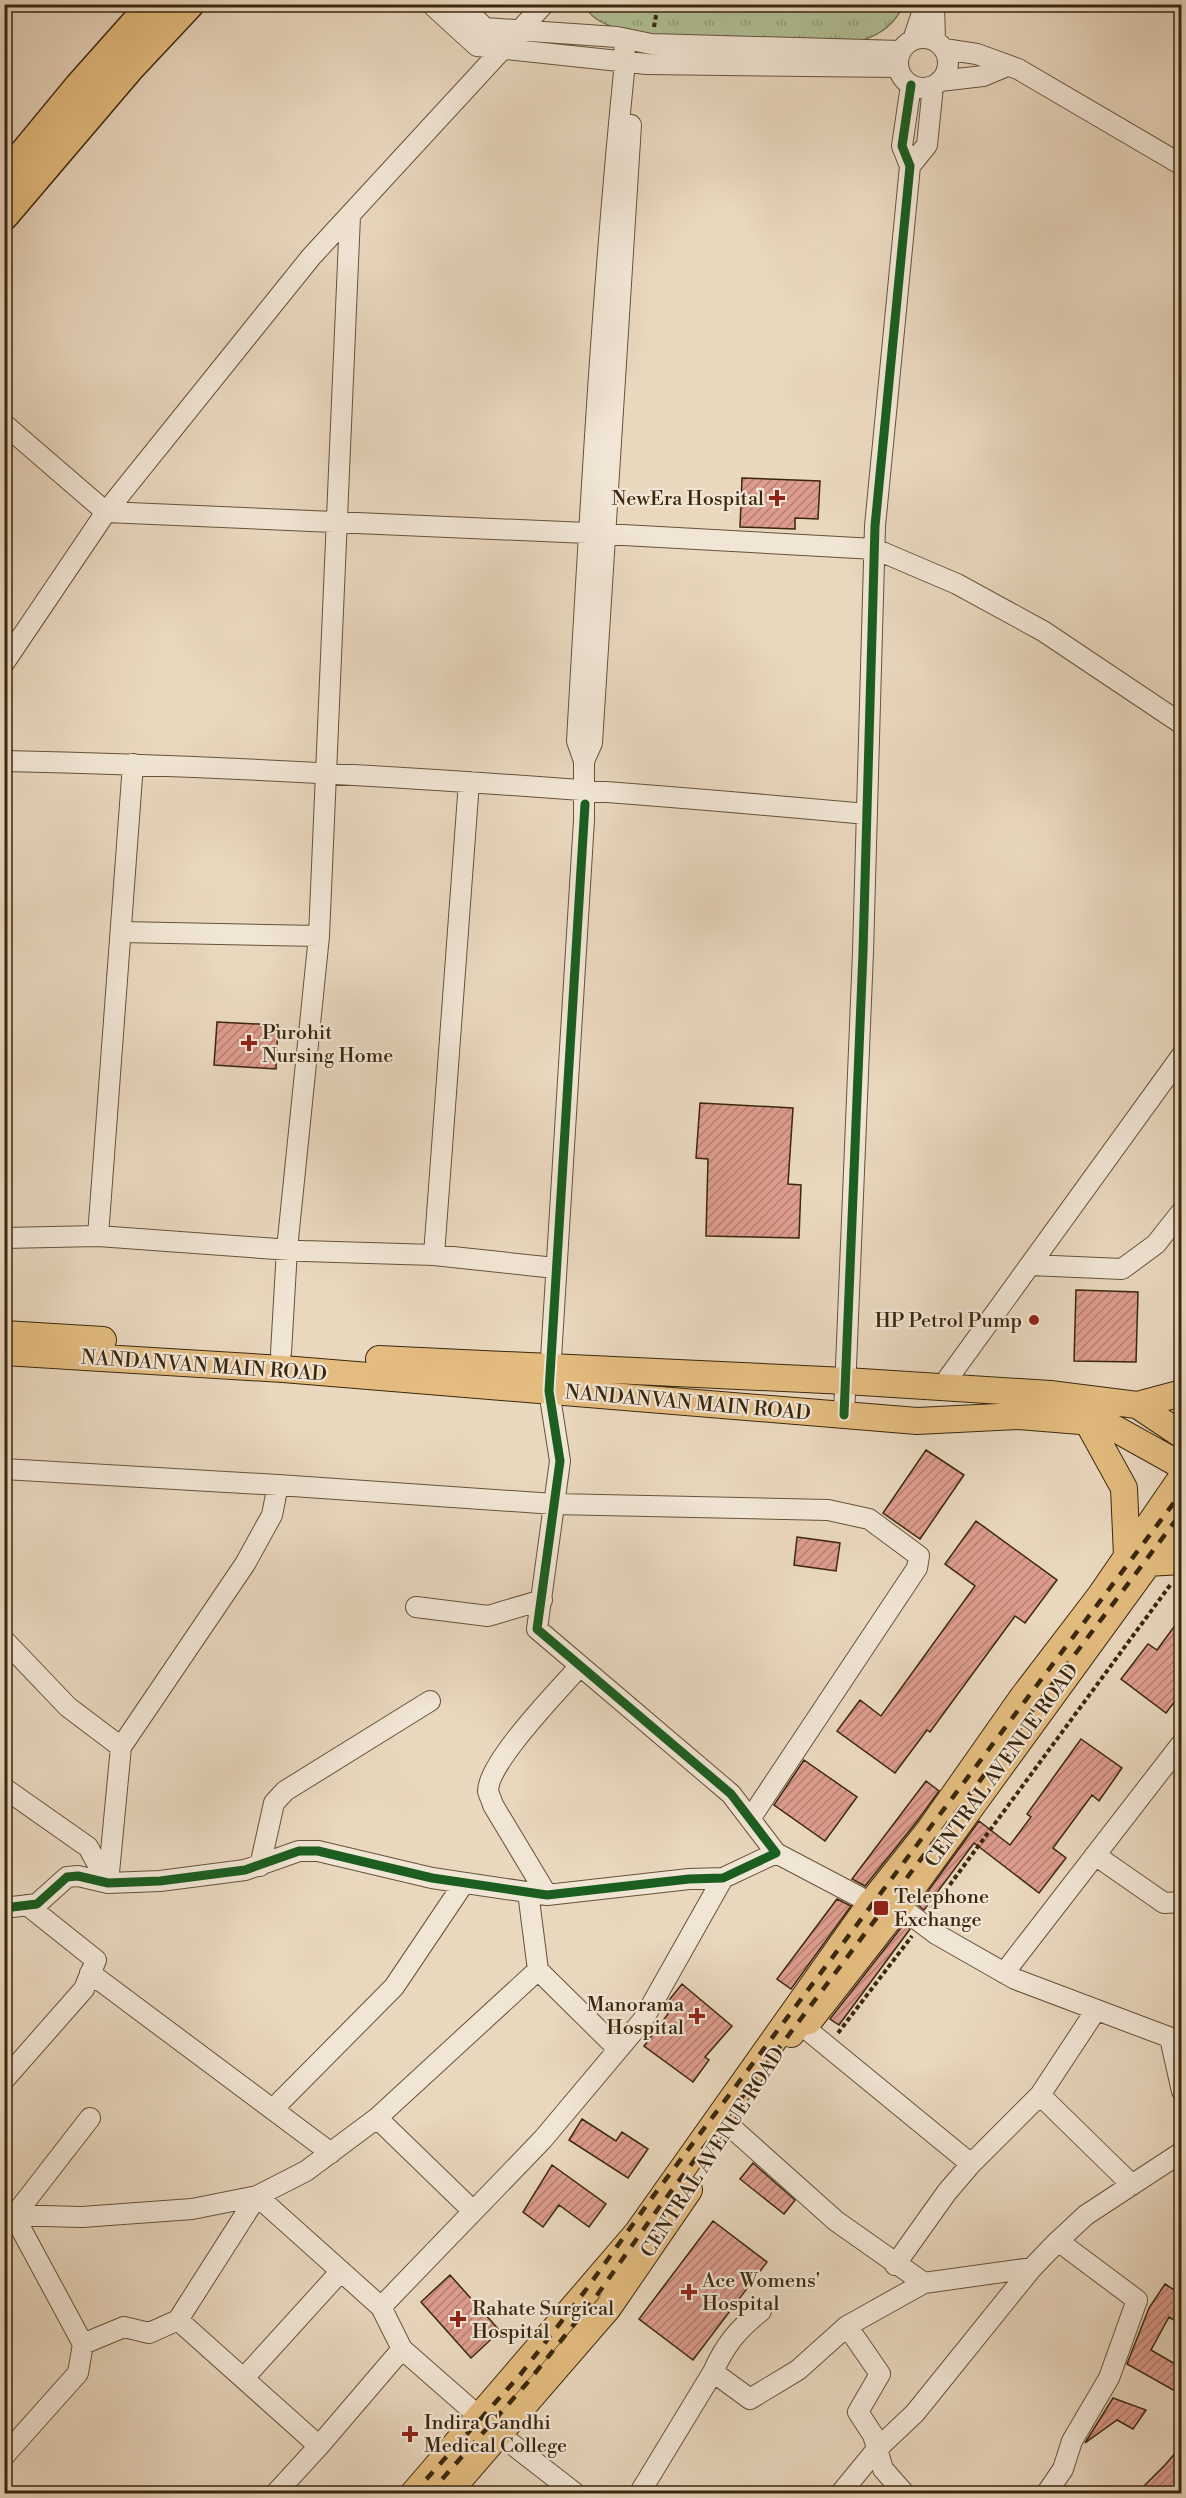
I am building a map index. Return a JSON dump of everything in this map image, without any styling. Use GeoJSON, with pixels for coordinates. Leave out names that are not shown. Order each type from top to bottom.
{"type":"FeatureCollection","features":[{"type":"Feature","properties":{"kind":"highway"},"geometry":{"type":"LineString","coordinates":[[4,177],[79,86],[152,4]]}},
{"type":"Feature","properties":{"kind":"highway"},"geometry":{"type":"LineString","coordinates":[[4,216],[130,68],[190,4]]}},
{"type":"Feature","properties":{"kind":"main road"},"geometry":{"type":"LineString","coordinates":[[4,1334],[281,1353],[550,1379],[846,1381],[1050,1394],[1137,1406],[1182,1393]]}},
{"type":"Feature","properties":{"kind":"main road","name":"NANDANVAN MAIN ROAD"},"geometry":{"type":"LineString","coordinates":[[4,1352],[283,1369],[550,1379],[844,1415],[917,1421],[1019,1416],[1087,1421],[1105,1423],[1182,1466]]}},
{"type":"Feature","properties":{"kind":"main road"},"geometry":{"type":"LineString","coordinates":[[1137,1406],[1182,1435]]}},
{"type":"Feature","properties":{"kind":"main road"},"geometry":{"type":"LineString","coordinates":[[1087,1421],[1124,1488],[1137,1560]]}},
{"type":"Feature","properties":{"kind":"main road"},"geometry":{"type":"LineString","coordinates":[[413,2493],[637,2232],[871,1903],[930,1829],[1022,1698],[1137,1560],[1182,1477]]}},
{"type":"Feature","properties":{"kind":"main road","name":"CENTRAL AVENUE ROAD"},"geometry":{"type":"LineString","coordinates":[[447,2493],[608,2308],[732,2128],[748,2091],[899,1906],[1137,1560],[1182,1517]]}},
{"type":"Feature","properties":{"kind":"main road"},"geometry":{"type":"LineString","coordinates":[[1137,1560],[1178,1570]]}},
{"type":"Feature","properties":{"kind":"street"},"geometry":{"type":"LineString","coordinates":[[431,4],[477,46],[630,62],[904,53],[920,38],[977,54],[1017,69],[1182,165]]}},
{"type":"Feature","properties":{"kind":"street"},"geometry":{"type":"LineString","coordinates":[[460,4],[485,28],[520,29],[631,40],[904,53]]}},
{"type":"Feature","properties":{"kind":"street"},"geometry":{"type":"LineString","coordinates":[[4,663],[106,512],[311,257],[544,4]]}},
{"type":"Feature","properties":{"kind":"street"},"geometry":{"type":"LineString","coordinates":[[925,4],[904,53],[904,80],[911,85],[926,88],[983,76],[1007,66]]}},
{"type":"Feature","properties":{"kind":"street"},"geometry":{"type":"LineString","coordinates":[[910,166],[927,145],[937,84],[945,76],[948,62],[939,45],[934,4]]}},
{"type":"Feature","properties":{"kind":"street"},"geometry":{"type":"LineString","coordinates":[[631,40],[596,533],[592,743],[584,761],[585,796],[555,1268],[550,1379],[560,1461],[537,1629],[731,1794],[776,1853],[871,1903],[899,1906],[922,1923],[1004,1973],[1176,2040],[1182,2091]]}},
{"type":"Feature","properties":{"kind":"street"},"geometry":{"type":"LineString","coordinates":[[844,1415],[867,813],[874,549],[910,166],[902,146],[911,85]]}},
{"type":"Feature","properties":{"kind":"street"},"geometry":{"type":"LineString","coordinates":[[281,1353],[287,1249],[319,936],[350,216]]}},
{"type":"Feature","properties":{"kind":"street"},"geometry":{"type":"LineString","coordinates":[[4,424],[106,512],[596,533],[874,549],[957,584],[1043,631],[1182,724]]}},
{"type":"Feature","properties":{"kind":"street"},"geometry":{"type":"LineString","coordinates":[[4,761],[133,764],[469,782],[585,796],[867,813]]}},
{"type":"Feature","properties":{"kind":"street"},"geometry":{"type":"LineString","coordinates":[[98,1236],[133,764]]}},
{"type":"Feature","properties":{"kind":"street"},"geometry":{"type":"LineString","coordinates":[[434,1255],[469,782]]}},
{"type":"Feature","properties":{"kind":"street"},"geometry":{"type":"LineString","coordinates":[[121,932],[319,936]]}},
{"type":"Feature","properties":{"kind":"street"},"geometry":{"type":"LineString","coordinates":[[941,1388],[1182,1055]]}},
{"type":"Feature","properties":{"kind":"street"},"geometry":{"type":"LineString","coordinates":[[1030,1265],[1122,1269],[1156,1244],[1182,1211]]}},
{"type":"Feature","properties":{"kind":"street"},"geometry":{"type":"LineString","coordinates":[[4,1238],[98,1236],[287,1249],[434,1255],[555,1268]]}},
{"type":"Feature","properties":{"kind":"street"},"geometry":{"type":"LineString","coordinates":[[4,1469],[554,1504],[828,1510],[869,1520],[919,1556],[917,1568],[750,1818]]}},
{"type":"Feature","properties":{"kind":"street"},"geometry":{"type":"LineString","coordinates":[[108,1883],[121,1747],[245,1564],[272,1515],[278,1485]]}},
{"type":"Feature","properties":{"kind":"street"},"geometry":{"type":"LineString","coordinates":[[416,1607],[488,1616],[542,1600]]}},
{"type":"Feature","properties":{"kind":"street"},"geometry":{"type":"LineString","coordinates":[[4,1640],[68,1707],[121,1747]]}},
{"type":"Feature","properties":{"kind":"street"},"geometry":{"type":"LineString","coordinates":[[547,1895],[493,1805],[488,1791],[495,1772],[524,1730],[580,1666]]}},
{"type":"Feature","properties":{"kind":"street"},"geometry":{"type":"LineString","coordinates":[[260,1866],[274,1803],[285,1791],[430,1701]]}},
{"type":"Feature","properties":{"kind":"street"},"geometry":{"type":"LineString","coordinates":[[1004,1973],[1182,1743]]}},
{"type":"Feature","properties":{"kind":"street"},"geometry":{"type":"LineString","coordinates":[[4,1788],[88,1847],[108,1883]]}},
{"type":"Feature","properties":{"kind":"street"},"geometry":{"type":"LineString","coordinates":[[12,1910],[37,1904],[67,1877],[78,1876],[108,1883],[214,1875],[260,1866],[299,1851],[318,1851],[432,1878],[547,1895],[688,1879],[723,1878],[776,1853]]}},
{"type":"Feature","properties":{"kind":"street"},"geometry":{"type":"LineString","coordinates":[[1095,1855],[1164,1904],[1182,1902]]}},
{"type":"Feature","properties":{"kind":"street"},"geometry":{"type":"LineString","coordinates":[[381,2307],[543,2139],[643,2020],[723,1878]]}},
{"type":"Feature","properties":{"kind":"street"},"geometry":{"type":"LineString","coordinates":[[273,2109],[394,1987],[465,1883]]}},
{"type":"Feature","properties":{"kind":"street"},"geometry":{"type":"LineString","coordinates":[[528,1893],[538,1970],[618,2049]]}},
{"type":"Feature","properties":{"kind":"street"},"geometry":{"type":"LineString","coordinates":[[4,2080],[84,1989],[96,1960],[12,1910]]}},
{"type":"Feature","properties":{"kind":"street"},"geometry":{"type":"LineString","coordinates":[[9,2216],[82,2217],[192,2209],[257,2196],[306,2171],[377,2118],[538,1970]]}},
{"type":"Feature","properties":{"kind":"street"},"geometry":{"type":"LineString","coordinates":[[90,1973],[331,2153]]}},
{"type":"Feature","properties":{"kind":"street"},"geometry":{"type":"LineString","coordinates":[[896,2265],[947,2192],[971,2164],[1040,2095],[1096,2010]]}},
{"type":"Feature","properties":{"kind":"street"},"geometry":{"type":"LineString","coordinates":[[804,2022],[971,2164]]}},
{"type":"Feature","properties":{"kind":"street"},"geometry":{"type":"LineString","coordinates":[[1040,2095],[1132,2185]]}},
{"type":"Feature","properties":{"kind":"street"},"geometry":{"type":"LineString","coordinates":[[9,2216],[90,2118]]}},
{"type":"Feature","properties":{"kind":"street"},"geometry":{"type":"LineString","coordinates":[[377,2118],[473,2211]]}},
{"type":"Feature","properties":{"kind":"street"},"geometry":{"type":"LineString","coordinates":[[732,2128],[836,2221],[924,2283]]}},
{"type":"Feature","properties":{"kind":"street"},"geometry":{"type":"LineString","coordinates":[[840,2493],[877,2449],[915,2414],[1032,2268],[1058,2241],[1086,2215],[1182,2152]]}},
{"type":"Feature","properties":{"kind":"street"},"geometry":{"type":"LineString","coordinates":[[257,2196],[381,2307],[402,2349],[479,2417],[576,2493]]}},
{"type":"Feature","properties":{"kind":"street"},"geometry":{"type":"LineString","coordinates":[[84,2344],[124,2327],[149,2333],[178,2320],[257,2196]]}},
{"type":"Feature","properties":{"kind":"street"},"geometry":{"type":"LineString","coordinates":[[4,2456],[78,2373],[84,2344],[9,2216]]}},
{"type":"Feature","properties":{"kind":"street"},"geometry":{"type":"LineString","coordinates":[[1046,2493],[1063,2469],[1072,2441],[1109,2378],[1137,2300],[1058,2241]]}},
{"type":"Feature","properties":{"kind":"street"},"geometry":{"type":"LineString","coordinates":[[713,2372],[750,2399],[798,2370],[847,2326],[924,2283],[1032,2268]]}},
{"type":"Feature","properties":{"kind":"street"},"geometry":{"type":"LineString","coordinates":[[243,2378],[341,2271]]}},
{"type":"Feature","properties":{"kind":"street"},"geometry":{"type":"LineString","coordinates":[[639,2493],[713,2372],[723,2350],[739,2328],[761,2311]]}},
{"type":"Feature","properties":{"kind":"street"},"geometry":{"type":"LineString","coordinates":[[178,2320],[319,2446]]}},
{"type":"Feature","properties":{"kind":"street"},"geometry":{"type":"LineString","coordinates":[[847,2326],[880,2374],[858,2412],[873,2435],[883,2469],[905,2493]]}},
{"type":"Feature","properties":{"kind":"street"},"geometry":{"type":"LineString","coordinates":[[275,2493],[319,2446],[402,2349]]}},
{"type":"Feature","properties":{"kind":"path"},"geometry":{"type":"LineString","coordinates":[[804,2022],[835,2038],[922,1923],[1178,1570]]}},
{"type":"Feature","properties":{"kind":"green space"},"geometry":{"type":"Polygon","coordinates":[[[586,5],[904,5],[887,27],[863,40],[645,36],[602,22],[589,12],[586,5]]]}},
{"type":"Feature","properties":{"kind":"building"},"geometry":{"type":"Polygon","coordinates":[[[742,478],[820,481],[818,519],[795,518],[795,529],[740,527],[742,478]]]}},
{"type":"Feature","properties":{"kind":"building"},"geometry":{"type":"Polygon","coordinates":[[[217,1022],[278,1025],[276,1069],[214,1065],[217,1022]]]}},
{"type":"Feature","properties":{"kind":"building"},"geometry":{"type":"Polygon","coordinates":[[[700,1103],[793,1108],[788,1184],[801,1185],[799,1238],[706,1236],[708,1159],[696,1158],[700,1103]]]}},
{"type":"Feature","properties":{"kind":"building"},"geometry":{"type":"Polygon","coordinates":[[[1076,1290],[1138,1292],[1136,1362],[1074,1361],[1076,1290]]]}},
{"type":"Feature","properties":{"kind":"building"},"geometry":{"type":"Polygon","coordinates":[[[926,1450],[964,1475],[920,1539],[883,1513],[926,1450]]]}},
{"type":"Feature","properties":{"kind":"building"},"geometry":{"type":"Polygon","coordinates":[[[976,1521],[1057,1580],[1025,1623],[1015,1616],[930,1732],[927,1730],[895,1773],[837,1731],[860,1700],[881,1716],[975,1586],[945,1564],[976,1521]]]}},
{"type":"Feature","properties":{"kind":"building"},"geometry":{"type":"Polygon","coordinates":[[[797,1537],[840,1543],[836,1571],[794,1565],[797,1537]]]}},
{"type":"Feature","properties":{"kind":"building"},"geometry":{"type":"Polygon","coordinates":[[[1182,1616],[1182,1692],[1166,1713],[1121,1679],[1148,1644],[1157,1650],[1182,1616]]]}},
{"type":"Feature","properties":{"kind":"building"},"geometry":{"type":"Polygon","coordinates":[[[1081,1739],[1122,1768],[1099,1801],[1092,1795],[1053,1848],[1066,1858],[1039,1893],[974,1843],[924,1910],[918,1905],[979,1821],[1010,1845],[1031,1817],[1027,1814],[1081,1739]]]}},
{"type":"Feature","properties":{"kind":"building"},"geometry":{"type":"Polygon","coordinates":[[[804,1760],[857,1797],[825,1841],[774,1805],[804,1760]]]}},
{"type":"Feature","properties":{"kind":"building"},"geometry":{"type":"Polygon","coordinates":[[[926,1781],[939,1791],[918,1820],[865,1886],[852,1879],[926,1781]]]}},
{"type":"Feature","properties":{"kind":"building"},"geometry":{"type":"Polygon","coordinates":[[[837,1899],[851,1906],[791,1989],[777,1979],[837,1899]]]}},
{"type":"Feature","properties":{"kind":"building"},"geometry":{"type":"Polygon","coordinates":[[[904,1924],[910,1929],[839,2025],[830,2019],[904,1924]]]}},
{"type":"Feature","properties":{"kind":"building"},"geometry":{"type":"Polygon","coordinates":[[[682,1984],[732,2026],[705,2057],[709,2060],[693,2082],[644,2046],[668,2014],[663,2009],[682,1984]]]}},
{"type":"Feature","properties":{"kind":"building"},"geometry":{"type":"Polygon","coordinates":[[[582,2119],[616,2141],[622,2132],[648,2149],[628,2178],[569,2140],[582,2119]]]}},
{"type":"Feature","properties":{"kind":"building"},"geometry":{"type":"Polygon","coordinates":[[[753,2163],[795,2200],[784,2214],[740,2179],[753,2163]]]}},
{"type":"Feature","properties":{"kind":"building"},"geometry":{"type":"Polygon","coordinates":[[[552,2165],[606,2204],[589,2227],[559,2205],[543,2227],[523,2212],[552,2165]]]}},
{"type":"Feature","properties":{"kind":"building"},"geometry":{"type":"Polygon","coordinates":[[[713,2221],[767,2262],[693,2360],[639,2319],[713,2221]]]}},
{"type":"Feature","properties":{"kind":"building"},"geometry":{"type":"Polygon","coordinates":[[[450,2275],[500,2331],[471,2358],[421,2302],[450,2275]]]}},
{"type":"Feature","properties":{"kind":"building"},"geometry":{"type":"Polygon","coordinates":[[[1165,2284],[1182,2295],[1182,2325],[1169,2317],[1151,2350],[1182,2368],[1182,2395],[1127,2364],[1149,2308],[1165,2284]]]}},
{"type":"Feature","properties":{"kind":"building"},"geometry":{"type":"Polygon","coordinates":[[[1113,2398],[1146,2410],[1133,2429],[1117,2420],[1085,2443],[1113,2398]]]}},
{"type":"Feature","properties":{"kind":"building"},"geometry":{"type":"Polygon","coordinates":[[[1182,2445],[1182,2493],[1137,2493],[1165,2465],[1182,2445]]]}},
{"type":"Feature","properties":{"kind":"railway"},"geometry":{"type":"LineString","coordinates":[[413,2494],[520,2375],[585,2291],[651,2199],[1182,1492]]}},
{"type":"Feature","properties":{"kind":"railway"},"geometry":{"type":"LineString","coordinates":[[429,2494],[528,2382],[595,2298],[660,2206],[1182,1512]]}},
{"type":"Feature","properties":{"kind":"cycle path"},"geometry":{"type":"LineString","coordinates":[[844,1415],[863,952],[875,526],[910,166],[902,146],[911,85]]}},
{"type":"Feature","properties":{"kind":"cycle path"},"geometry":{"type":"LineString","coordinates":[[4,1908],[37,1904],[67,1877],[78,1876],[108,1883],[160,1881],[245,1870],[299,1851],[318,1851],[432,1878],[547,1895],[689,1879],[723,1878],[776,1853],[731,1794],[537,1629],[560,1461],[549,1391],[585,804]]}},
{"type":"Feature","properties":{"kind":"place","name":"NewEra Hospital"},"geometry":{"type":"Point","coordinates":[777,498]}},
{"type":"Feature","properties":{"kind":"place","name":"Purohit Nursing Home"},"geometry":{"type":"Point","coordinates":[249,1043]}},
{"type":"Feature","properties":{"kind":"place","name":"HP Petrol Pump"},"geometry":{"type":"Point","coordinates":[1034,1320]}},
{"type":"Feature","properties":{"kind":"place","name":"Telephone Exchange"},"geometry":{"type":"Point","coordinates":[881,1908]}},
{"type":"Feature","properties":{"kind":"place","name":"Manorama Hospital"},"geometry":{"type":"Point","coordinates":[697,2016]}},
{"type":"Feature","properties":{"kind":"place","name":"Ace Womens' Hospital"},"geometry":{"type":"Point","coordinates":[689,2292]}},
{"type":"Feature","properties":{"kind":"place","name":"Rahate Surgical Hospital"},"geometry":{"type":"Point","coordinates":[458,2319]}},
{"type":"Feature","properties":{"kind":"place","name":"Indira Gandhi Medical College"},"geometry":{"type":"Point","coordinates":[410,2434]}}]}
